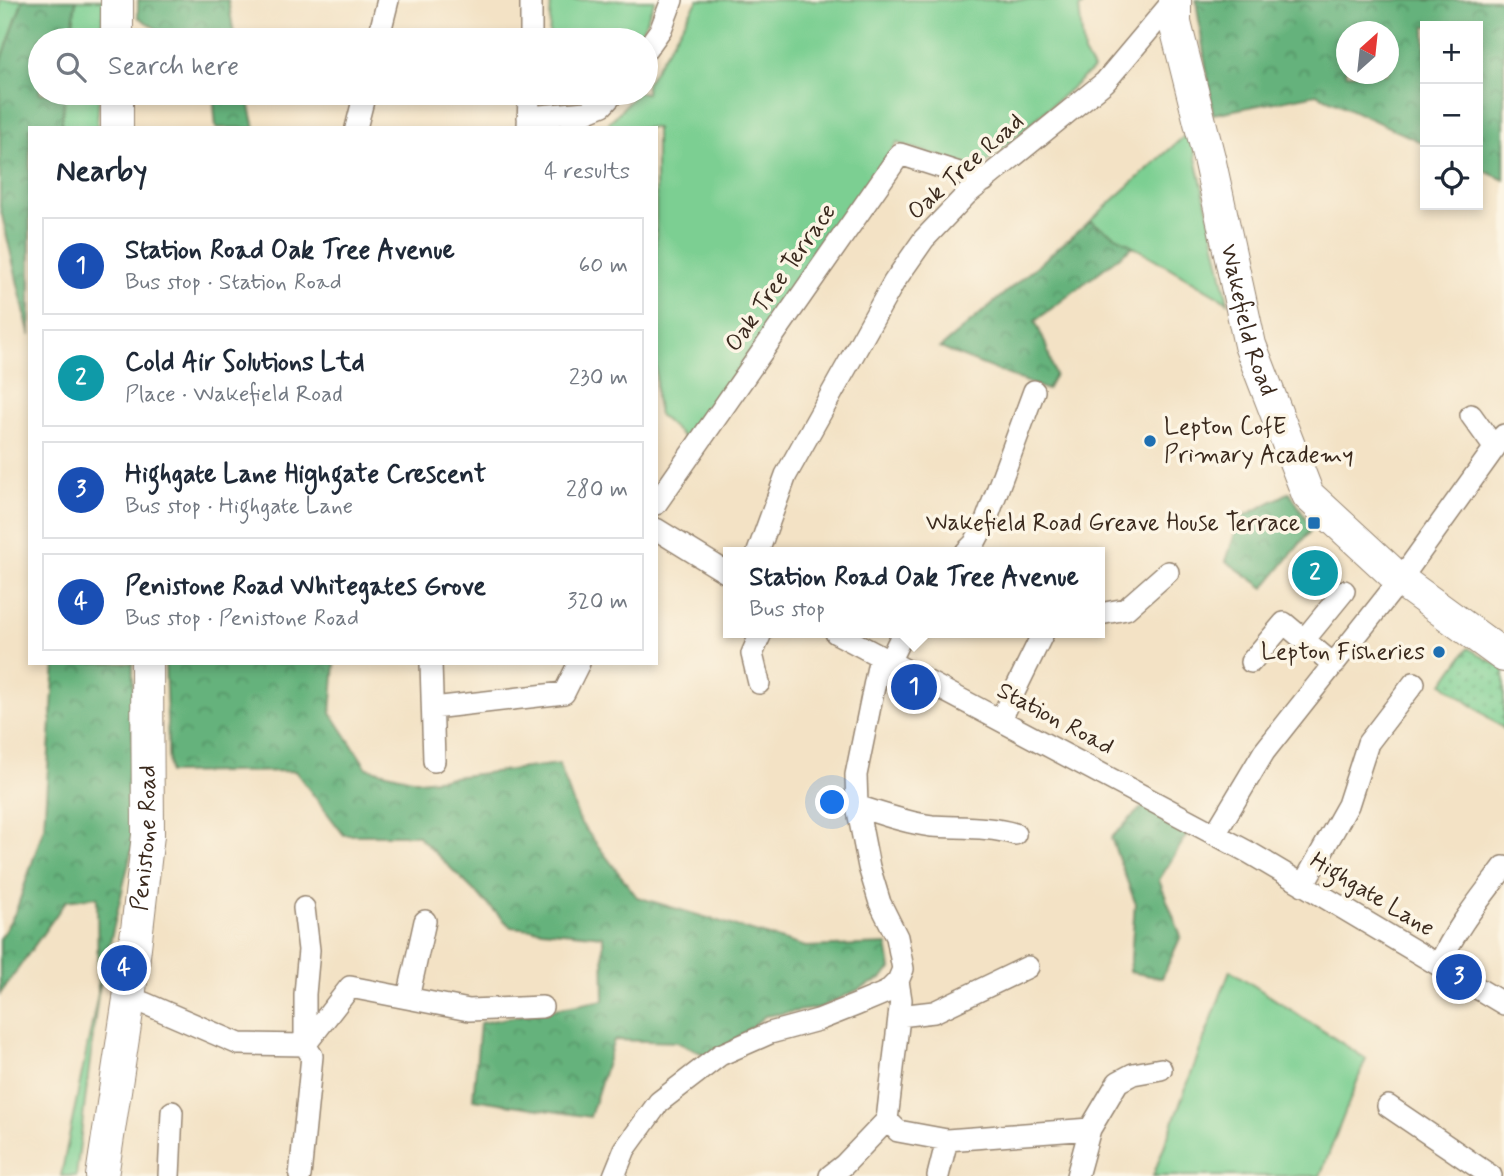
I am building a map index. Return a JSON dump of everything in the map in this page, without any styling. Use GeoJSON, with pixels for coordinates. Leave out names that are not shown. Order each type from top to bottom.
{"type":"FeatureCollection","features":[{"type":"Feature","properties":{"kind":"highway"},"geometry":{"type":"LineString","coordinates":[[117,0],[117,28]]}},
{"type":"Feature","properties":{"kind":"highway","name":"Wakefield Road"},"geometry":{"type":"LineString","coordinates":[[1175,0],[1175,23],[1209,158],[1250,345],[1308,495],[1409,588],[1504,656]]}},
{"type":"Feature","properties":{"kind":"highway","name":"Wakefield Road"},"geometry":{"type":"LineString","coordinates":[[1182,0],[1195,50],[1209,158]]}},
{"type":"Feature","properties":{"kind":"highway"},"geometry":{"type":"LineString","coordinates":[[117,105],[117,126]]}},
{"type":"Feature","properties":{"kind":"highway","name":"Wakefield Road"},"geometry":{"type":"LineString","coordinates":[[1409,588],[1504,644]]}},
{"type":"Feature","properties":{"kind":"highway","name":"Penistone Road"},"geometry":{"type":"LineString","coordinates":[[102,1176],[129,999],[148,835],[146,665]]}},
{"type":"Feature","properties":{"kind":"street"},"geometry":{"type":"LineString","coordinates":[[381,28],[388,0]]}},
{"type":"Feature","properties":{"kind":"street"},"geometry":{"type":"LineString","coordinates":[[531,0],[531,28]]}},
{"type":"Feature","properties":{"kind":"street"},"geometry":{"type":"LineString","coordinates":[[658,33],[672,0]]}},
{"type":"Feature","properties":{"kind":"street","name":"Oak Tree Road"},"geometry":{"type":"LineString","coordinates":[[760,547],[786,475],[894,282],[924,239],[967,194],[1105,82],[1175,0]]}},
{"type":"Feature","properties":{"kind":"street"},"geometry":{"type":"LineString","coordinates":[[357,126],[362,105]]}},
{"type":"Feature","properties":{"kind":"street"},"geometry":{"type":"LineString","coordinates":[[528,122],[586,112],[603,105]]}},
{"type":"Feature","properties":{"kind":"street","name":"Oak Tree Terrace"},"geometry":{"type":"LineString","coordinates":[[658,501],[900,154],[984,181]]}},
{"type":"Feature","properties":{"kind":"street"},"geometry":{"type":"LineString","coordinates":[[971,547],[986,522],[1034,390]]}},
{"type":"Feature","properties":{"kind":"street"},"geometry":{"type":"LineString","coordinates":[[1215,834],[1264,752],[1334,664],[1409,588],[1499,441],[1471,415]]}},
{"type":"Feature","properties":{"kind":"street"},"geometry":{"type":"LineString","coordinates":[[658,530],[723,570]]}},
{"type":"Feature","properties":{"kind":"street"},"geometry":{"type":"LineString","coordinates":[[1105,613],[1126,609],[1168,572]]}},
{"type":"Feature","properties":{"kind":"street"},"geometry":{"type":"LineString","coordinates":[[1304,640],[1344,591]]}},
{"type":"Feature","properties":{"kind":"street"},"geometry":{"type":"LineString","coordinates":[[1251,662],[1284,623],[1334,664]]}},
{"type":"Feature","properties":{"kind":"street"},"geometry":{"type":"LineString","coordinates":[[759,638],[752,654],[760,683]]}},
{"type":"Feature","properties":{"kind":"street","name":"Station Road"},"geometry":{"type":"LineString","coordinates":[[844,638],[1250,853]]}},
{"type":"Feature","properties":{"kind":"street"},"geometry":{"type":"LineString","coordinates":[[614,1176],[627,1146],[659,1102],[720,1055],[770,1033],[818,1020],[856,1005],[887,992],[898,981],[903,969],[897,937],[880,903],[869,867],[857,806],[856,775],[884,660],[899,638]]}},
{"type":"Feature","properties":{"kind":"street"},"geometry":{"type":"LineString","coordinates":[[1000,719],[1040,638]]}},
{"type":"Feature","properties":{"kind":"street"},"geometry":{"type":"LineString","coordinates":[[431,665],[434,761]]}},
{"type":"Feature","properties":{"kind":"street"},"geometry":{"type":"LineString","coordinates":[[433,708],[564,693],[578,665]]}},
{"type":"Feature","properties":{"kind":"street"},"geometry":{"type":"LineString","coordinates":[[1303,885],[1348,805],[1368,743],[1413,683]]}},
{"type":"Feature","properties":{"kind":"street"},"geometry":{"type":"LineString","coordinates":[[857,806],[930,826],[998,829],[1015,834]]}},
{"type":"Feature","properties":{"kind":"street","name":"Highgate Lane"},"geometry":{"type":"LineString","coordinates":[[1250,853],[1504,1004]]}},
{"type":"Feature","properties":{"kind":"street"},"geometry":{"type":"LineString","coordinates":[[1439,965],[1448,944],[1467,915],[1504,867]]}},
{"type":"Feature","properties":{"kind":"street"},"geometry":{"type":"LineString","coordinates":[[300,1176],[312,1056],[305,1045],[305,994],[309,950],[304,908]]}},
{"type":"Feature","properties":{"kind":"street"},"geometry":{"type":"LineString","coordinates":[[408,998],[425,921]]}},
{"type":"Feature","properties":{"kind":"street"},"geometry":{"type":"LineString","coordinates":[[899,1016],[934,1012],[1028,967]]}},
{"type":"Feature","properties":{"kind":"street"},"geometry":{"type":"LineString","coordinates":[[830,1176],[887,1120],[901,1000],[898,981]]}},
{"type":"Feature","properties":{"kind":"street"},"geometry":{"type":"LineString","coordinates":[[305,1045],[350,987],[469,1010],[542,1007]]}},
{"type":"Feature","properties":{"kind":"street"},"geometry":{"type":"LineString","coordinates":[[129,999],[239,1044],[305,1045]]}},
{"type":"Feature","properties":{"kind":"street"},"geometry":{"type":"LineString","coordinates":[[1077,1176],[1090,1129],[1118,1082],[1133,1074],[1161,1069]]}},
{"type":"Feature","properties":{"kind":"street"},"geometry":{"type":"LineString","coordinates":[[1388,1106],[1491,1176]]}},
{"type":"Feature","properties":{"kind":"street"},"geometry":{"type":"LineString","coordinates":[[169,1176],[172,1112]]}},
{"type":"Feature","properties":{"kind":"street"},"geometry":{"type":"LineString","coordinates":[[887,1120],[898,1131],[947,1140],[1090,1129]]}},
{"type":"Feature","properties":{"kind":"street"},"geometry":{"type":"LineString","coordinates":[[938,1176],[947,1140]]}},
{"type":"Feature","properties":{"kind":"green space"},"geometry":{"type":"Polygon","coordinates":[[[0,0],[23,0],[0,65],[0,0]]]}},
{"type":"Feature","properties":{"kind":"green space"},"geometry":{"type":"Polygon","coordinates":[[[23,0],[76,0],[72,28],[28,28],[28,105],[64,105],[61,126],[28,126],[28,327],[0,207],[0,65],[23,0]]]}},
{"type":"Feature","properties":{"kind":"green space"},"geometry":{"type":"Polygon","coordinates":[[[76,0],[103,0],[102,28],[72,28],[76,0]]]}},
{"type":"Feature","properties":{"kind":"green space"},"geometry":{"type":"Polygon","coordinates":[[[138,0],[228,0],[233,28],[155,28],[138,17],[138,0]]]}},
{"type":"Feature","properties":{"kind":"green space"},"geometry":{"type":"Polygon","coordinates":[[[551,0],[655,0],[643,28],[550,28],[551,0]]]}},
{"type":"Feature","properties":{"kind":"green space"},"geometry":{"type":"Polygon","coordinates":[[[698,0],[1090,0],[1079,8],[1084,53],[1093,69],[979,169],[897,143],[689,442],[659,415],[658,410],[658,126],[597,126],[607,125],[626,105],[658,105],[658,65],[698,0]]]}},
{"type":"Feature","properties":{"kind":"green space"},"geometry":{"type":"Polygon","coordinates":[[[1196,0],[1504,0],[1504,180],[1483,170],[1483,21],[1420,21],[1420,142],[1317,94],[1213,114],[1196,0]]]}},
{"type":"Feature","properties":{"kind":"green space"},"geometry":{"type":"Polygon","coordinates":[[[64,105],[98,105],[97,126],[61,126],[64,105]]]}},
{"type":"Feature","properties":{"kind":"green space"},"geometry":{"type":"Polygon","coordinates":[[[214,105],[250,105],[255,126],[216,126],[214,105]]]}},
{"type":"Feature","properties":{"kind":"green space"},"geometry":{"type":"Polygon","coordinates":[[[1190,131],[1228,302],[1090,221],[1190,131]]]}},
{"type":"Feature","properties":{"kind":"green space"},"geometry":{"type":"Polygon","coordinates":[[[1090,221],[1133,246],[1035,321],[1055,375],[1047,390],[940,348],[1090,221]]]}},
{"type":"Feature","properties":{"kind":"green space"},"geometry":{"type":"Polygon","coordinates":[[[1290,492],[1312,529],[1264,588],[1226,561],[1240,518],[1290,492]]]}},
{"type":"Feature","properties":{"kind":"green space"},"geometry":{"type":"Polygon","coordinates":[[[1468,648],[1504,669],[1504,729],[1443,684],[1468,648]]]}},
{"type":"Feature","properties":{"kind":"green space"},"geometry":{"type":"Polygon","coordinates":[[[55,665],[133,665],[132,849],[98,994],[97,897],[66,901],[0,994],[0,939],[16,911],[44,827],[55,665]]]}},
{"type":"Feature","properties":{"kind":"green space"},"geometry":{"type":"Polygon","coordinates":[[[165,665],[335,665],[331,713],[367,768],[420,781],[559,764],[580,822],[637,897],[806,947],[887,944],[891,969],[881,979],[819,1008],[765,1016],[712,1058],[677,1042],[614,1040],[590,1117],[473,1099],[480,1023],[604,1000],[603,936],[511,927],[417,835],[344,835],[295,771],[169,773],[165,665]]]}},
{"type":"Feature","properties":{"kind":"green space"},"geometry":{"type":"Polygon","coordinates":[[[1144,805],[1190,830],[1159,880],[1181,936],[1162,978],[1130,972],[1135,902],[1111,838],[1144,805]]]}},
{"type":"Feature","properties":{"kind":"green space"},"geometry":{"type":"Polygon","coordinates":[[[1230,970],[1366,1059],[1320,1176],[1153,1176],[1230,970]]]}},
{"type":"Feature","properties":{"kind":"green space"},"geometry":{"type":"Polygon","coordinates":[[[98,994],[76,1176],[61,1176],[98,994]]]}},
{"type":"Feature","properties":{"kind":"place","name":"Lepton CofE Primary Academy"},"geometry":{"type":"Point","coordinates":[1150,441]}},
{"type":"Feature","properties":{"kind":"place","name":"Wakefield Road Greave House Terrace"},"geometry":{"type":"Point","coordinates":[1314,523]}},
{"type":"Feature","properties":{"kind":"place","name":"Cold Air Solutions Ltd"},"geometry":{"type":"Point","coordinates":[1315,573]}},
{"type":"Feature","properties":{"kind":"place","name":"Lepton Fisheries"},"geometry":{"type":"Point","coordinates":[1439,652]}},
{"type":"Feature","properties":{"kind":"place","name":"Station Road Oak Tree Avenue"},"geometry":{"type":"Point","coordinates":[914,687]}},
{"type":"Feature","properties":{"kind":"place","name":"Penistone Road Whitegates Grove"},"geometry":{"type":"Point","coordinates":[124,968]}},
{"type":"Feature","properties":{"kind":"place","name":"Highgate Lane Highgate Crescent"},"geometry":{"type":"Point","coordinates":[1459,977]}}]}
